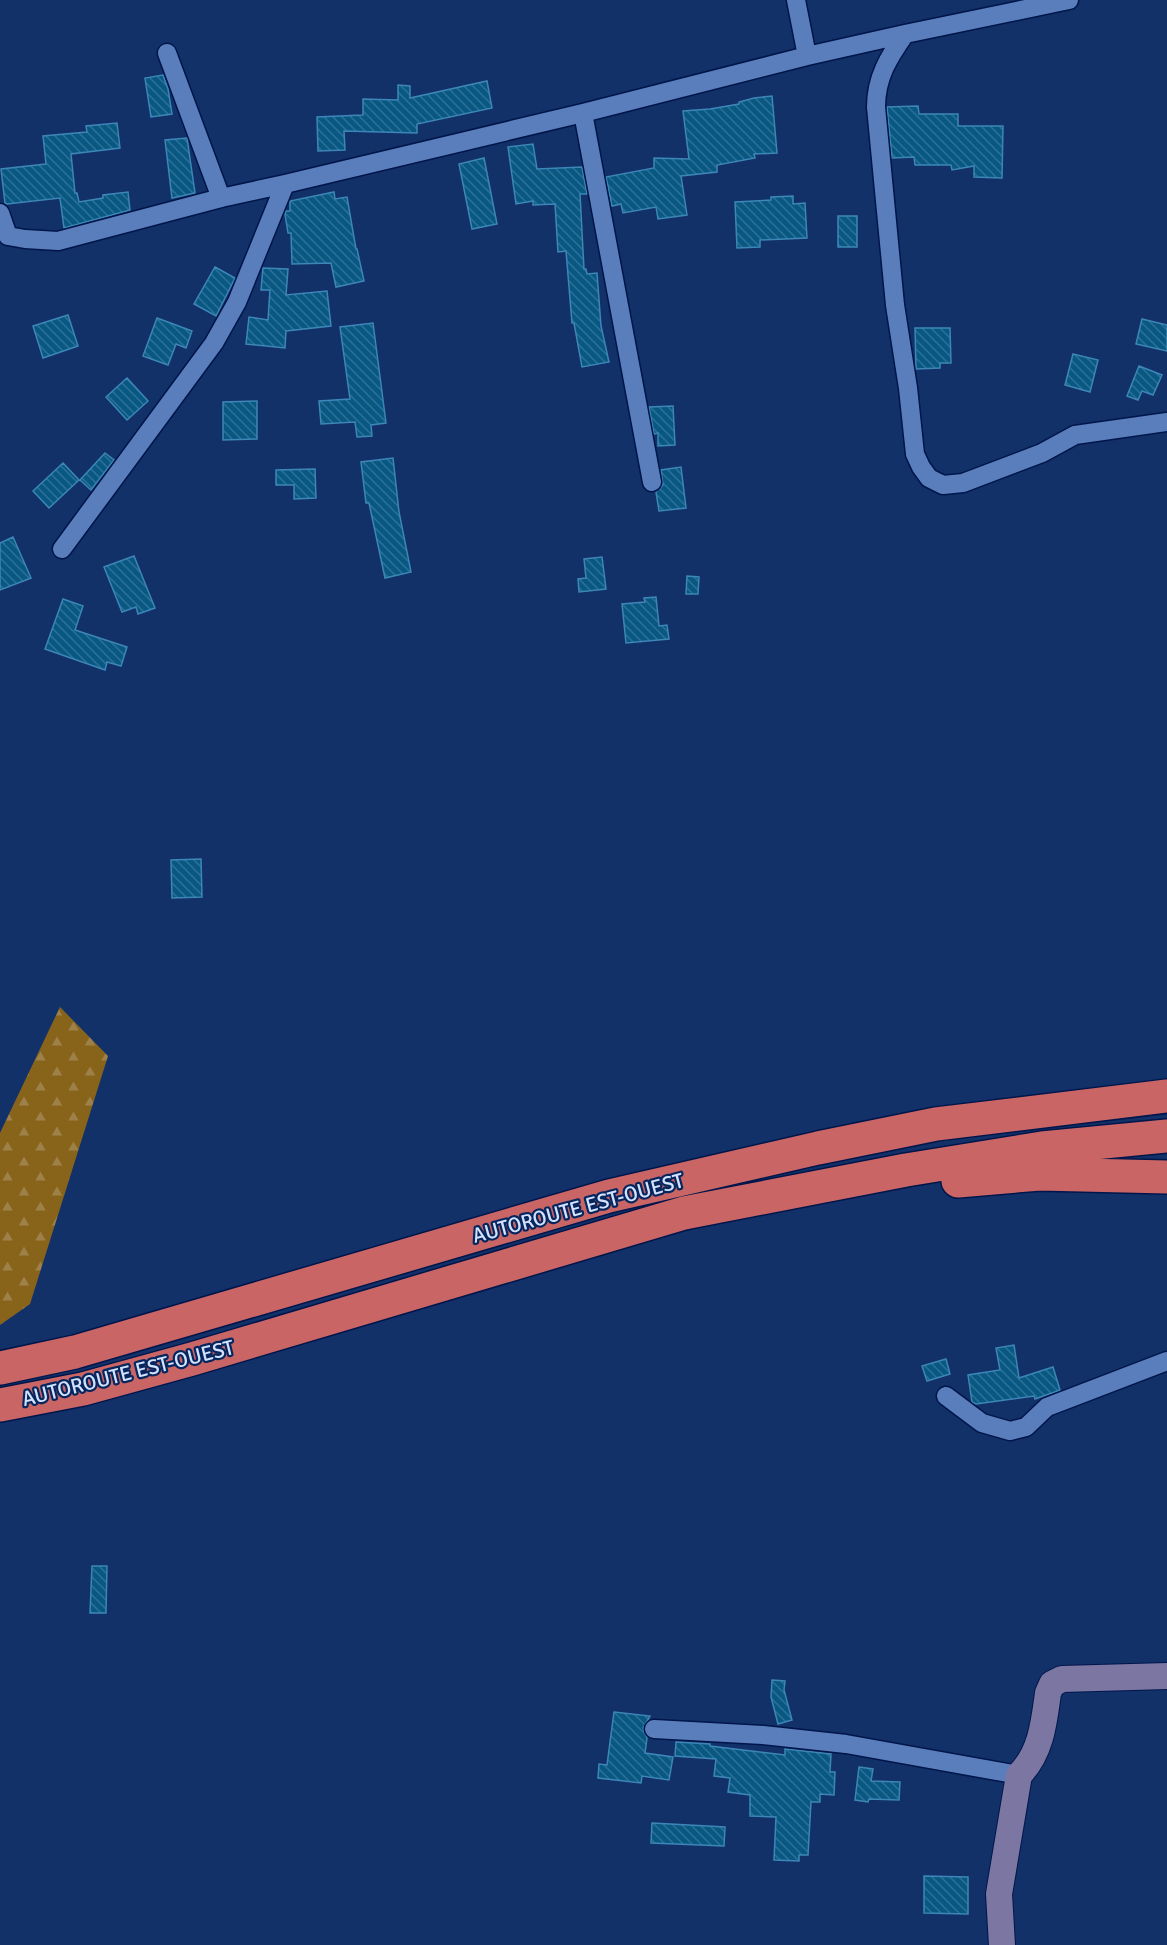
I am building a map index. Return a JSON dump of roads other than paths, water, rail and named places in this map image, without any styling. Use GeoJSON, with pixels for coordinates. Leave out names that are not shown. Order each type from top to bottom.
{"type":"FeatureCollection","features":[{"type":"Feature","properties":{"kind":"highway","name":"AUTOROUTE EST-OUEST"},"geometry":{"type":"LineString","coordinates":[[0,1368],[75,1352],[621,1194],[818,1148],[936,1124],[1167,1096]]}},
{"type":"Feature","properties":{"kind":"highway","name":"AUTOROUTE EST-OUEST"},"geometry":{"type":"LineString","coordinates":[[0,1405],[83,1389],[192,1359],[684,1213],[906,1170],[1042,1148],[1167,1136]]}},
{"type":"Feature","properties":{"kind":"highway"},"geometry":{"type":"LineString","coordinates":[[759,1199],[1040,1174],[1167,1177]]}},
{"type":"Feature","properties":{"kind":"street"},"geometry":{"type":"LineString","coordinates":[[796,0],[807,56]]}},
{"type":"Feature","properties":{"kind":"street"},"geometry":{"type":"LineString","coordinates":[[0,213],[8,236],[58,241],[221,198],[583,113],[1016,5],[1069,0]]}},
{"type":"Feature","properties":{"kind":"street"},"geometry":{"type":"LineString","coordinates":[[905,34],[882,70],[877,88],[876,107],[895,305],[908,388],[915,454],[921,467],[929,478],[943,485],[963,483],[1042,453],[1075,435],[1167,422]]}},
{"type":"Feature","properties":{"kind":"street"},"geometry":{"type":"LineString","coordinates":[[167,53],[221,198]]}},
{"type":"Feature","properties":{"kind":"street"},"geometry":{"type":"LineString","coordinates":[[583,113],[652,482]]}},
{"type":"Feature","properties":{"kind":"street"},"geometry":{"type":"LineString","coordinates":[[62,549],[214,343],[237,302],[285,184]]}},
{"type":"Feature","properties":{"kind":"street"},"geometry":{"type":"LineString","coordinates":[[946,1396],[982,1423],[1010,1431],[1026,1427],[1047,1407],[1167,1361]]}},
{"type":"Feature","properties":{"kind":"street"},"geometry":{"type":"LineString","coordinates":[[1002,1945],[999,1894],[1020,1776],[1031,1763],[1037,1749],[1048,1693],[1052,1684],[1062,1679],[1167,1676]]}},
{"type":"Feature","properties":{"kind":"street"},"geometry":{"type":"LineString","coordinates":[[654,1729],[846,1744],[1020,1776]]}}]}
